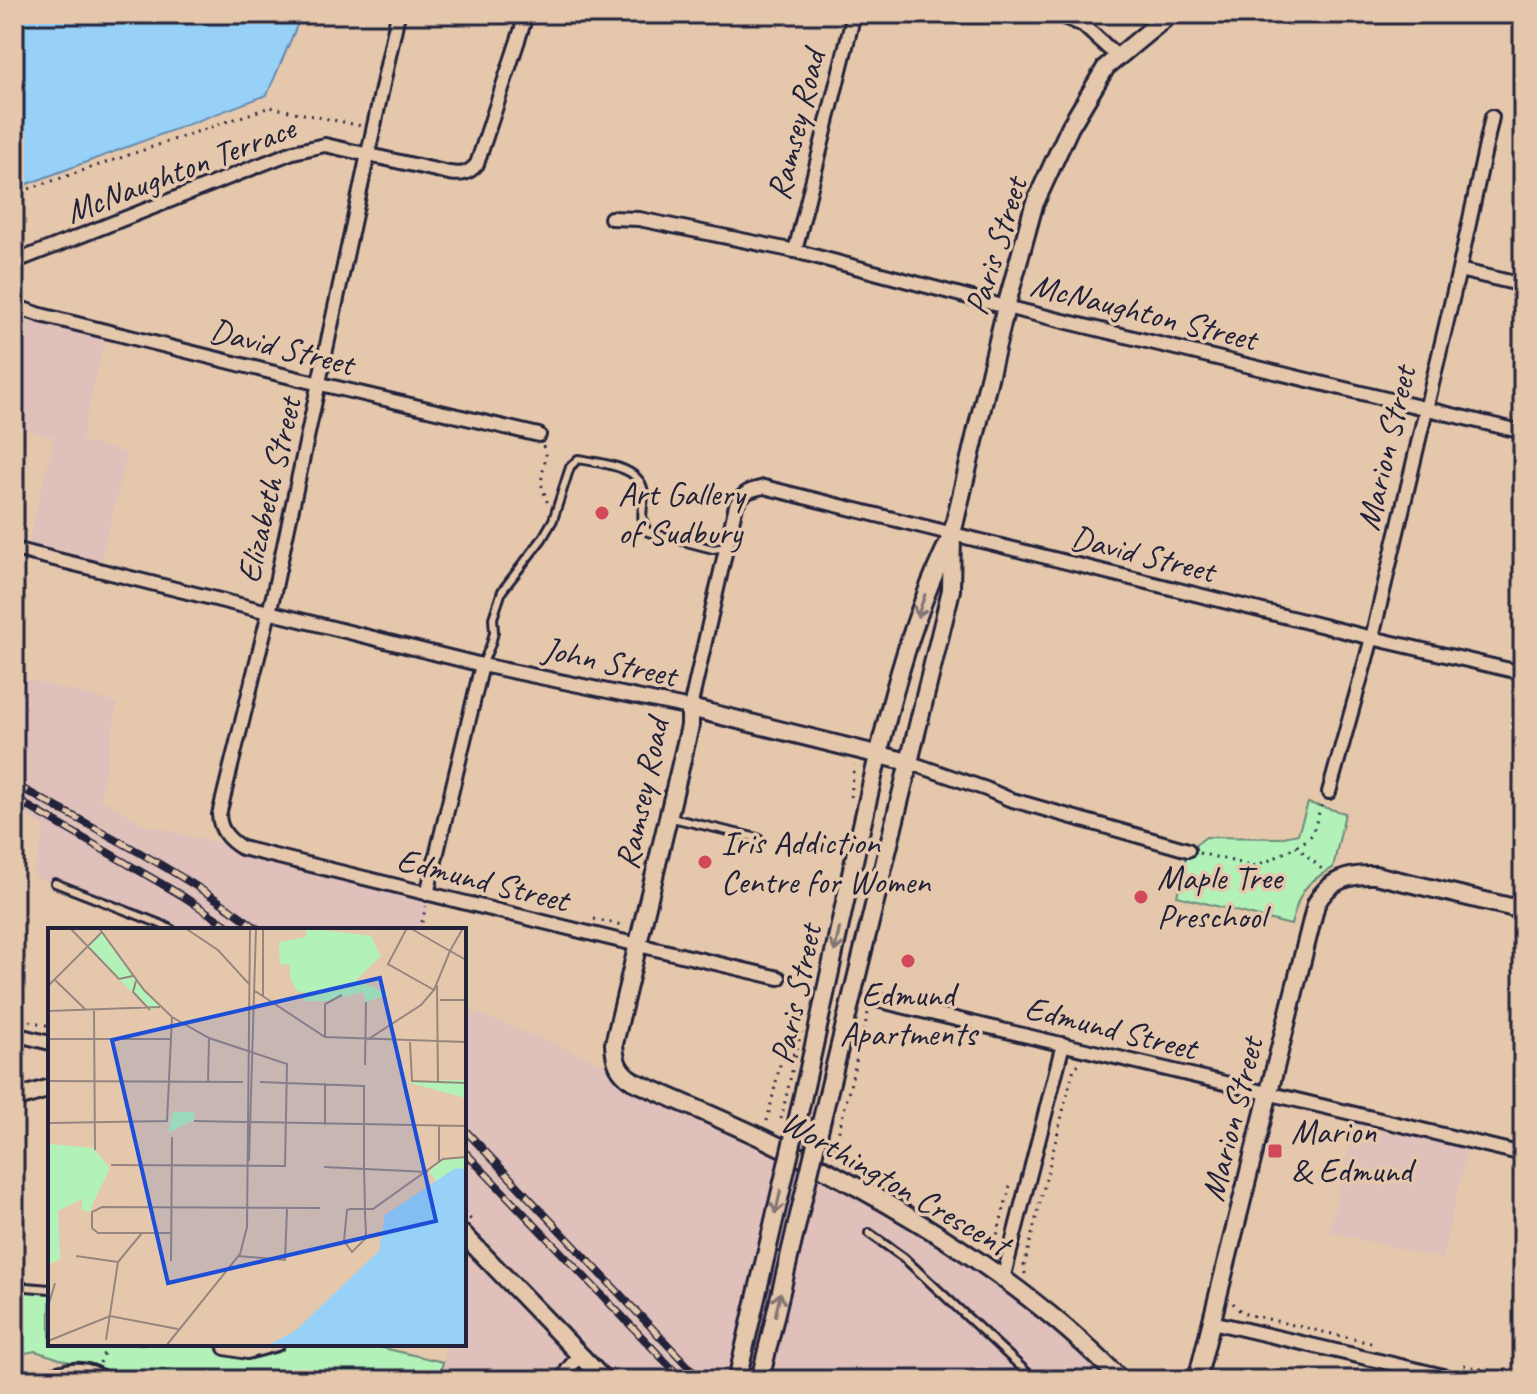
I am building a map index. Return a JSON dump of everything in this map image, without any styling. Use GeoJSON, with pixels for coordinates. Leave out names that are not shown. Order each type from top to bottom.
{"type":"FeatureCollection","features":[{"type":"Feature","properties":{"kind":"main road","name":"Paris Street"},"geometry":{"type":"LineString","coordinates":[[760,1380],[951,590],[952,534],[1006,307],[1034,205],[1070,127],[1106,67],[1170,14]]}},
{"type":"Feature","properties":{"kind":"main road","name":"Paris Street"},"geometry":{"type":"LineString","coordinates":[[737,1380],[878,755],[910,639],[931,577],[952,534]]}},
{"type":"Feature","properties":{"kind":"main road","name":"John Street"},"geometry":{"type":"LineString","coordinates":[[690,708],[908,762]]}},
{"type":"Feature","properties":{"kind":"main road","name":"Ramsey Road"},"geometry":{"type":"LineString","coordinates":[[619,1069],[614,1044],[690,726],[690,708]]}},
{"type":"Feature","properties":{"kind":"main road","name":"Marion Street"},"geometry":{"type":"LineString","coordinates":[[1197,1380],[1316,904],[1323,891],[1338,881],[1359,874],[1375,875],[1523,910]]}},
{"type":"Feature","properties":{"kind":"main road","name":"Worthington Crescent"},"geometry":{"type":"LineString","coordinates":[[619,1069],[633,1081],[763,1138],[892,1207],[1003,1279],[1082,1341],[1121,1380]]}},
{"type":"Feature","properties":{"kind":"main road"},"geometry":{"type":"LineString","coordinates":[[14,1099],[48,1089]]}},
{"type":"Feature","properties":{"kind":"main road"},"geometry":{"type":"LineString","coordinates":[[466,1237],[604,1380]]}},
{"type":"Feature","properties":{"kind":"street","name":"Elizabeth Street"},"geometry":{"type":"LineString","coordinates":[[225,835],[219,815],[269,613],[398,14]]}},
{"type":"Feature","properties":{"kind":"street"},"geometry":{"type":"LineString","coordinates":[[368,155],[449,173],[470,172],[477,164],[525,14]]}},
{"type":"Feature","properties":{"kind":"street","name":"Ramsey Road"},"geometry":{"type":"LineString","coordinates":[[795,251],[854,14]]}},
{"type":"Feature","properties":{"kind":"street"},"geometry":{"type":"LineString","coordinates":[[1056,14],[1083,25],[1118,57]]}},
{"type":"Feature","properties":{"kind":"street","name":"Marion Street"},"geometry":{"type":"LineString","coordinates":[[1329,792],[1372,638],[1492,117]]}},
{"type":"Feature","properties":{"kind":"street","name":"McNaughton Terrace"},"geometry":{"type":"LineString","coordinates":[[14,262],[293,152],[325,145],[368,155]]}},
{"type":"Feature","properties":{"kind":"street","name":"McNaughton Street"},"geometry":{"type":"LineString","coordinates":[[611,218],[639,219],[795,251],[1006,307],[1523,432]]}},
{"type":"Feature","properties":{"kind":"street"},"geometry":{"type":"LineString","coordinates":[[1459,270],[1523,285]]}},
{"type":"Feature","properties":{"kind":"street","name":"David Street"},"geometry":{"type":"LineString","coordinates":[[14,306],[320,384],[539,435]]}},
{"type":"Feature","properties":{"kind":"street","name":"David Street"},"geometry":{"type":"LineString","coordinates":[[750,490],[764,487],[1523,673]]}},
{"type":"Feature","properties":{"kind":"street","name":"Ramsey Road"},"geometry":{"type":"LineString","coordinates":[[690,708],[736,505],[742,495],[750,490]]}},
{"type":"Feature","properties":{"kind":"street","name":"John Street"},"geometry":{"type":"LineString","coordinates":[[14,549],[482,665],[690,708]]}},
{"type":"Feature","properties":{"kind":"street"},"geometry":{"type":"LineString","coordinates":[[427,894],[482,665]]}},
{"type":"Feature","properties":{"kind":"street","name":"John Street"},"geometry":{"type":"LineString","coordinates":[[908,762],[1009,799],[1194,852]]}},
{"type":"Feature","properties":{"kind":"street","name":"Edmund Street"},"geometry":{"type":"LineString","coordinates":[[225,835],[242,848],[779,978]]}},
{"type":"Feature","properties":{"kind":"street","name":"Edmund Street"},"geometry":{"type":"LineString","coordinates":[[872,999],[1523,1154]]}},
{"type":"Feature","properties":{"kind":"street"},"geometry":{"type":"LineString","coordinates":[[14,1034],[48,1042]]}},
{"type":"Feature","properties":{"kind":"street"},"geometry":{"type":"LineString","coordinates":[[1003,1279],[1063,1044]]}},
{"type":"Feature","properties":{"kind":"street"},"geometry":{"type":"LineString","coordinates":[[1212,1322],[1461,1380]]}},
{"type":"Feature","properties":{"kind":"street"},"geometry":{"type":"LineString","coordinates":[[225,1348],[247,1352],[270,1346]]}},
{"type":"Feature","properties":{"kind":"street"},"geometry":{"type":"LineString","coordinates":[[563,1380],[579,1356]]}},
{"type":"Feature","properties":{"kind":"lane"},"geometry":{"type":"LineString","coordinates":[[482,665],[491,644],[493,618],[502,591],[553,520],[563,483],[570,467],[578,459],[633,473],[641,480],[644,491],[642,523],[648,532],[713,549],[726,547]]}},
{"type":"Feature","properties":{"kind":"lane"},"geometry":{"type":"LineString","coordinates":[[668,817],[758,838]]}},
{"type":"Feature","properties":{"kind":"lane"},"geometry":{"type":"LineString","coordinates":[[55,883],[168,928]]}},
{"type":"Feature","properties":{"kind":"lane"},"geometry":{"type":"LineString","coordinates":[[869,1233],[904,1258],[1035,1380]]}},
{"type":"Feature","properties":{"kind":"lane"},"geometry":{"type":"LineString","coordinates":[[14,1286],[48,1289]]}},
{"type":"Feature","properties":{"kind":"lane"},"geometry":{"type":"LineString","coordinates":[[26,1380],[79,1366],[99,1369],[111,1380]]}},
{"type":"Feature","properties":{"kind":"path"},"geometry":{"type":"LineString","coordinates":[[14,194],[270,107],[362,126]]}},
{"type":"Feature","properties":{"kind":"path"},"geometry":{"type":"LineString","coordinates":[[541,483],[546,454]]}},
{"type":"Feature","properties":{"kind":"path"},"geometry":{"type":"LineString","coordinates":[[1194,852],[1253,866],[1273,859],[1312,835],[1319,808]]}},
{"type":"Feature","properties":{"kind":"path"},"geometry":{"type":"LineString","coordinates":[[1296,846],[1323,870]]}},
{"type":"Feature","properties":{"kind":"path"},"geometry":{"type":"LineString","coordinates":[[420,928],[426,904],[436,906]]}},
{"type":"Feature","properties":{"kind":"path"},"geometry":{"type":"LineString","coordinates":[[833,1155],[868,1013],[883,1017]]}},
{"type":"Feature","properties":{"kind":"path"},"geometry":{"type":"LineString","coordinates":[[14,1017],[48,1026]]}},
{"type":"Feature","properties":{"kind":"path"},"geometry":{"type":"LineString","coordinates":[[767,1121],[783,1052],[796,1055]]}},
{"type":"Feature","properties":{"kind":"path"},"geometry":{"type":"LineString","coordinates":[[1025,1274],[1024,1266],[1074,1068],[1079,1064],[1059,1059]]}},
{"type":"Feature","properties":{"kind":"path"},"geometry":{"type":"LineString","coordinates":[[990,1248],[995,1243],[1010,1186]]}},
{"type":"Feature","properties":{"kind":"path"},"geometry":{"type":"LineString","coordinates":[[1233,1303],[1242,1313],[1375,1344]]}},
{"type":"Feature","properties":{"kind":"path"},"geometry":{"type":"LineString","coordinates":[[99,1369],[106,1346]]}},
{"type":"Feature","properties":{"kind":"path"},"geometry":{"type":"LineString","coordinates":[[1464,1365],[1523,1379]]}},
{"type":"Feature","properties":{"kind":"shaded area"},"geometry":{"type":"Polygon","coordinates":[[[14,307],[106,332],[81,441],[127,453],[99,571],[26,554],[54,437],[14,427],[14,307]]]}},
{"type":"Feature","properties":{"kind":"shaded area"},"geometry":{"type":"Polygon","coordinates":[[[14,676],[118,703],[100,799],[146,825],[426,895],[427,909],[422,928],[164,928],[33,876],[45,827],[14,809],[14,676]]]}},
{"type":"Feature","properties":{"kind":"shaded area"},"geometry":{"type":"Polygon","coordinates":[[[466,1009],[618,1070],[730,1124],[960,1251],[1120,1380],[439,1380],[447,1346],[466,1346],[466,1009]]]}},
{"type":"Feature","properties":{"kind":"shaded area"},"geometry":{"type":"Polygon","coordinates":[[[1357,1117],[1469,1143],[1442,1259],[1329,1232],[1357,1117]]]}},
{"type":"Feature","properties":{"kind":"green space"},"geometry":{"type":"Polygon","coordinates":[[[1308,803],[1345,813],[1333,868],[1304,890],[1291,925],[1177,896],[1187,851],[1206,837],[1279,838],[1298,834],[1308,803]]]}},
{"type":"Feature","properties":{"kind":"green space"},"geometry":{"type":"Polygon","coordinates":[[[14,1287],[48,1289],[48,1346],[211,1346],[247,1354],[273,1346],[375,1346],[443,1362],[439,1380],[113,1380],[101,1369],[35,1351],[21,1354],[14,1347],[14,1287]]]}},
{"type":"Feature","properties":{"kind":"water"},"geometry":{"type":"Polygon","coordinates":[[[14,14],[302,14],[267,95],[14,189],[14,14]]]}},
{"type":"Feature","properties":{"kind":"railway"},"geometry":{"type":"LineString","coordinates":[[14,784],[170,870],[256,928]]}},
{"type":"Feature","properties":{"kind":"railway"},"geometry":{"type":"LineString","coordinates":[[14,798],[181,895],[231,928]]}},
{"type":"Feature","properties":{"kind":"railway"},"geometry":{"type":"LineString","coordinates":[[466,1131],[701,1380]]}},
{"type":"Feature","properties":{"kind":"railway"},"geometry":{"type":"LineString","coordinates":[[466,1153],[683,1380]]}},
{"type":"Feature","properties":{"kind":"place","name":"Art Gallery of Sudbury"},"geometry":{"type":"Point","coordinates":[602,513]}},
{"type":"Feature","properties":{"kind":"place","name":"Iris Addiction Centre for Women"},"geometry":{"type":"Point","coordinates":[705,862]}},
{"type":"Feature","properties":{"kind":"place","name":"Maple Tree Preschool"},"geometry":{"type":"Point","coordinates":[1141,897]}},
{"type":"Feature","properties":{"kind":"place","name":"Edmund Apartments"},"geometry":{"type":"Point","coordinates":[908,961]}},
{"type":"Feature","properties":{"kind":"place","name":"Marion & Edmund"},"geometry":{"type":"Point","coordinates":[1275,1151]}}]}
